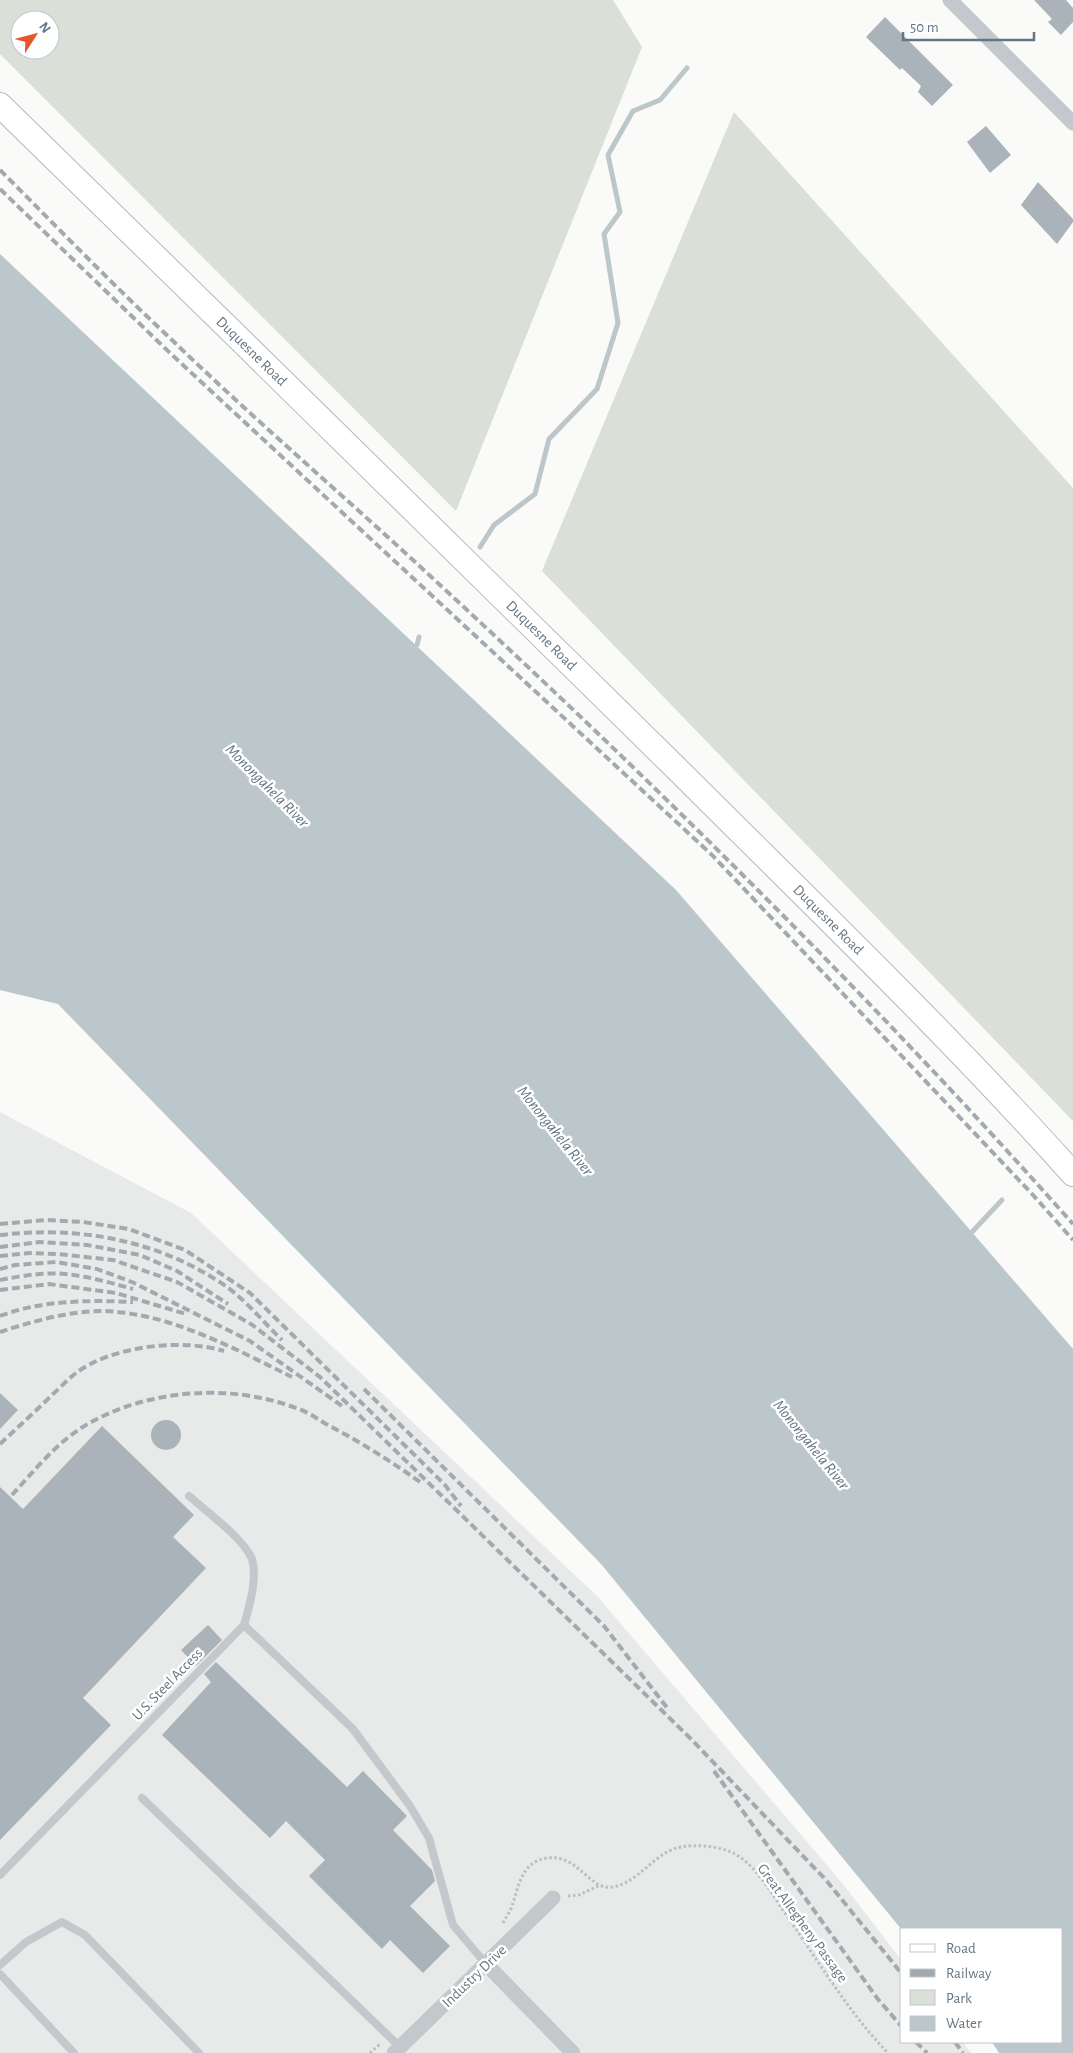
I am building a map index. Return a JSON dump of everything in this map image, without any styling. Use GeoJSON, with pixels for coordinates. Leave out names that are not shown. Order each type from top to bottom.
{"type":"FeatureCollection","features":[{"type":"Feature","properties":{"kind":"main road","name":"Duquesne Road"},"geometry":{"type":"LineString","coordinates":[[0,104],[571,664],[862,953],[1025,1120],[1073,1174]]}},
{"type":"Feature","properties":{"kind":"street"},"geometry":{"type":"LineString","coordinates":[[950,0],[1073,123]]}},
{"type":"Feature","properties":{"kind":"street","name":"Industry Drive"},"geometry":{"type":"LineString","coordinates":[[397,2050],[553,1898]]}},
{"type":"Feature","properties":{"kind":"street"},"geometry":{"type":"LineString","coordinates":[[486,1964],[573,2053]]}},
{"type":"Feature","properties":{"kind":"lane","name":"U.S. Steel Access"},"geometry":{"type":"LineString","coordinates":[[0,1874],[244,1625],[253,1592],[252,1560],[243,1544],[189,1496]]}},
{"type":"Feature","properties":{"kind":"lane"},"geometry":{"type":"LineString","coordinates":[[244,1625],[352,1729],[410,1806],[429,1838],[453,1925],[486,1964]]}},
{"type":"Feature","properties":{"kind":"lane"},"geometry":{"type":"LineString","coordinates":[[142,1798],[388,2036],[397,2050]]}},
{"type":"Feature","properties":{"kind":"lane"},"geometry":{"type":"LineString","coordinates":[[0,1966],[26,1942],[62,1922],[85,1935],[199,2053]]}},
{"type":"Feature","properties":{"kind":"lane"},"geometry":{"type":"LineString","coordinates":[[0,1974],[74,2053]]}},
{"type":"Feature","properties":{"kind":"path","name":"Great Allegheny Passage"},"geometry":{"type":"LineString","coordinates":[[553,1898],[580,1895],[600,1885],[611,1887],[630,1881],[663,1854],[680,1847],[709,1846],[733,1854],[755,1871],[852,2010],[888,2053]]}},
{"type":"Feature","properties":{"kind":"path"},"geometry":{"type":"LineString","coordinates":[[502,1923],[511,1908],[521,1875],[530,1864],[542,1859],[557,1857],[574,1863],[596,1884],[600,1885]]}},
{"type":"Feature","properties":{"kind":"path"},"geometry":{"type":"LineString","coordinates":[[370,2053],[388,2036]]}},
{"type":"Feature","properties":{"kind":"shaded area"},"geometry":{"type":"Polygon","coordinates":[[[0,1112],[191,1213],[598,1597],[843,1884],[900,1958],[900,2043],[964,2043],[971,2053],[0,2053],[0,1112]]]}},
{"type":"Feature","properties":{"kind":"green space"},"geometry":{"type":"Polygon","coordinates":[[[0,0],[613,0],[642,47],[456,511],[0,54],[0,0]]]}},
{"type":"Feature","properties":{"kind":"green space"},"geometry":{"type":"Polygon","coordinates":[[[734,112],[1073,488],[1073,1121],[542,571],[734,112]]]}},
{"type":"Feature","properties":{"kind":"water","name":"Monongahela River"},"geometry":{"type":"Polygon","coordinates":[[[0,254],[676,890],[1073,1349],[1073,2053],[999,2053],[993,2043],[1063,2043],[1063,1928],[900,1928],[601,1564],[58,1004],[0,990],[0,254]]]}},
{"type":"Feature","properties":{"kind":"building"},"geometry":{"type":"Polygon","coordinates":[[[1034,0],[1066,0],[1073,8],[1073,22],[1061,35],[1048,22],[1052,19],[1034,0]]]}},
{"type":"Feature","properties":{"kind":"building"},"geometry":{"type":"Polygon","coordinates":[[[885,17],[953,85],[932,106],[918,92],[921,86],[902,68],[900,70],[866,37],[885,17]]]}},
{"type":"Feature","properties":{"kind":"building"},"geometry":{"type":"Polygon","coordinates":[[[986,126],[1011,155],[990,173],[967,142],[986,126]]]}},
{"type":"Feature","properties":{"kind":"building"},"geometry":{"type":"Polygon","coordinates":[[[1038,182],[1073,219],[1073,222],[1057,244],[1021,205],[1038,182]]]}},
{"type":"Feature","properties":{"kind":"building"},"geometry":{"type":"Polygon","coordinates":[[[0,1393],[18,1410],[0,1429],[0,1393]]]}},
{"type":"Feature","properties":{"kind":"building"},"geometry":{"type":"Polygon","coordinates":[[[166,1420],[176,1425],[181,1435],[176,1445],[166,1450],[156,1445],[151,1435],[156,1425],[166,1420]]]}},
{"type":"Feature","properties":{"kind":"building"},"geometry":{"type":"Polygon","coordinates":[[[102,1426],[194,1515],[173,1537],[206,1568],[83,1698],[111,1725],[0,1840],[0,1487],[23,1509],[102,1426]]]}},
{"type":"Feature","properties":{"kind":"building"},"geometry":{"type":"Polygon","coordinates":[[[208,1625],[222,1640],[196,1666],[181,1650],[208,1625]]]}},
{"type":"Feature","properties":{"kind":"building"},"geometry":{"type":"Polygon","coordinates":[[[216,1662],[347,1787],[363,1771],[407,1816],[393,1830],[432,1870],[435,1881],[410,1906],[450,1946],[423,1973],[390,1940],[382,1949],[309,1876],[325,1860],[286,1821],[270,1838],[162,1735],[211,1682],[204,1674],[216,1662]]]}},
{"type":"Feature","properties":{"kind":"waterway"},"geometry":{"type":"LineString","coordinates":[[480,547],[494,525],[535,494],[549,439],[597,389],[618,323],[604,234],[620,212],[608,155],[633,111],[660,100],[687,68]]}},
{"type":"Feature","properties":{"kind":"waterway"},"geometry":{"type":"LineString","coordinates":[[417,645],[419,637]]}},
{"type":"Feature","properties":{"kind":"waterway"},"geometry":{"type":"LineString","coordinates":[[972,1232],[1002,1200]]}},
{"type":"Feature","properties":{"kind":"railway"},"geometry":{"type":"LineString","coordinates":[[0,170],[150,319],[272,433],[440,585],[684,817],[921,1058],[1073,1224]]}},
{"type":"Feature","properties":{"kind":"railway"},"geometry":{"type":"LineString","coordinates":[[0,189],[170,353],[712,855],[1033,1195],[1073,1240]]}},
{"type":"Feature","properties":{"kind":"railway"},"geometry":{"type":"LineString","coordinates":[[0,1224],[46,1220],[83,1222],[129,1229],[185,1250],[250,1293],[445,1485],[461,1506]]}},
{"type":"Feature","properties":{"kind":"railway"},"geometry":{"type":"LineString","coordinates":[[0,1235],[57,1232],[85,1235],[113,1239],[167,1255],[193,1267],[227,1287],[244,1301],[282,1340]]}},
{"type":"Feature","properties":{"kind":"railway"},"geometry":{"type":"LineString","coordinates":[[0,1247],[39,1242],[87,1245],[140,1255],[177,1271],[228,1304]]}},
{"type":"Feature","properties":{"kind":"railway"},"geometry":{"type":"LineString","coordinates":[[0,1256],[30,1253],[113,1260],[177,1282],[251,1324],[320,1377],[691,1739],[826,1880],[900,1972]]}},
{"type":"Feature","properties":{"kind":"railway"},"geometry":{"type":"LineString","coordinates":[[0,1269],[15,1265],[56,1262],[97,1269],[132,1282],[250,1341],[342,1406]]}},
{"type":"Feature","properties":{"kind":"railway"},"geometry":{"type":"LineString","coordinates":[[0,1280],[41,1274],[65,1274],[91,1278],[133,1289]]}},
{"type":"Feature","properties":{"kind":"railway"},"geometry":{"type":"LineString","coordinates":[[0,1290],[49,1284],[116,1293],[186,1314]]}},
{"type":"Feature","properties":{"kind":"railway"},"geometry":{"type":"LineString","coordinates":[[0,1316],[32,1307],[66,1302],[133,1302]]}},
{"type":"Feature","properties":{"kind":"railway"},"geometry":{"type":"LineString","coordinates":[[0,1332],[37,1321],[89,1311],[126,1313],[151,1318],[200,1334],[292,1377]]}},
{"type":"Feature","properties":{"kind":"railway"},"geometry":{"type":"LineString","coordinates":[[0,1444],[73,1375],[108,1356],[147,1347],[168,1345],[207,1347],[224,1351]]}},
{"type":"Feature","properties":{"kind":"railway"},"geometry":{"type":"LineString","coordinates":[[364,1389],[604,1626],[668,1709]]}},
{"type":"Feature","properties":{"kind":"railway"},"geometry":{"type":"LineString","coordinates":[[12,1495],[56,1448],[86,1425],[110,1413],[162,1397],[216,1393],[244,1395],[300,1409],[363,1445],[423,1484]]}},
{"type":"Feature","properties":{"kind":"railway"},"geometry":{"type":"LineString","coordinates":[[714,1771],[877,1998],[900,2025]]}},
{"type":"Feature","properties":{"kind":"railway"},"geometry":{"type":"LineString","coordinates":[[917,2043],[927,2053]]}},
{"type":"Feature","properties":{"kind":"railway"},"geometry":{"type":"LineString","coordinates":[[956,2043],[963,2053]]}}]}
